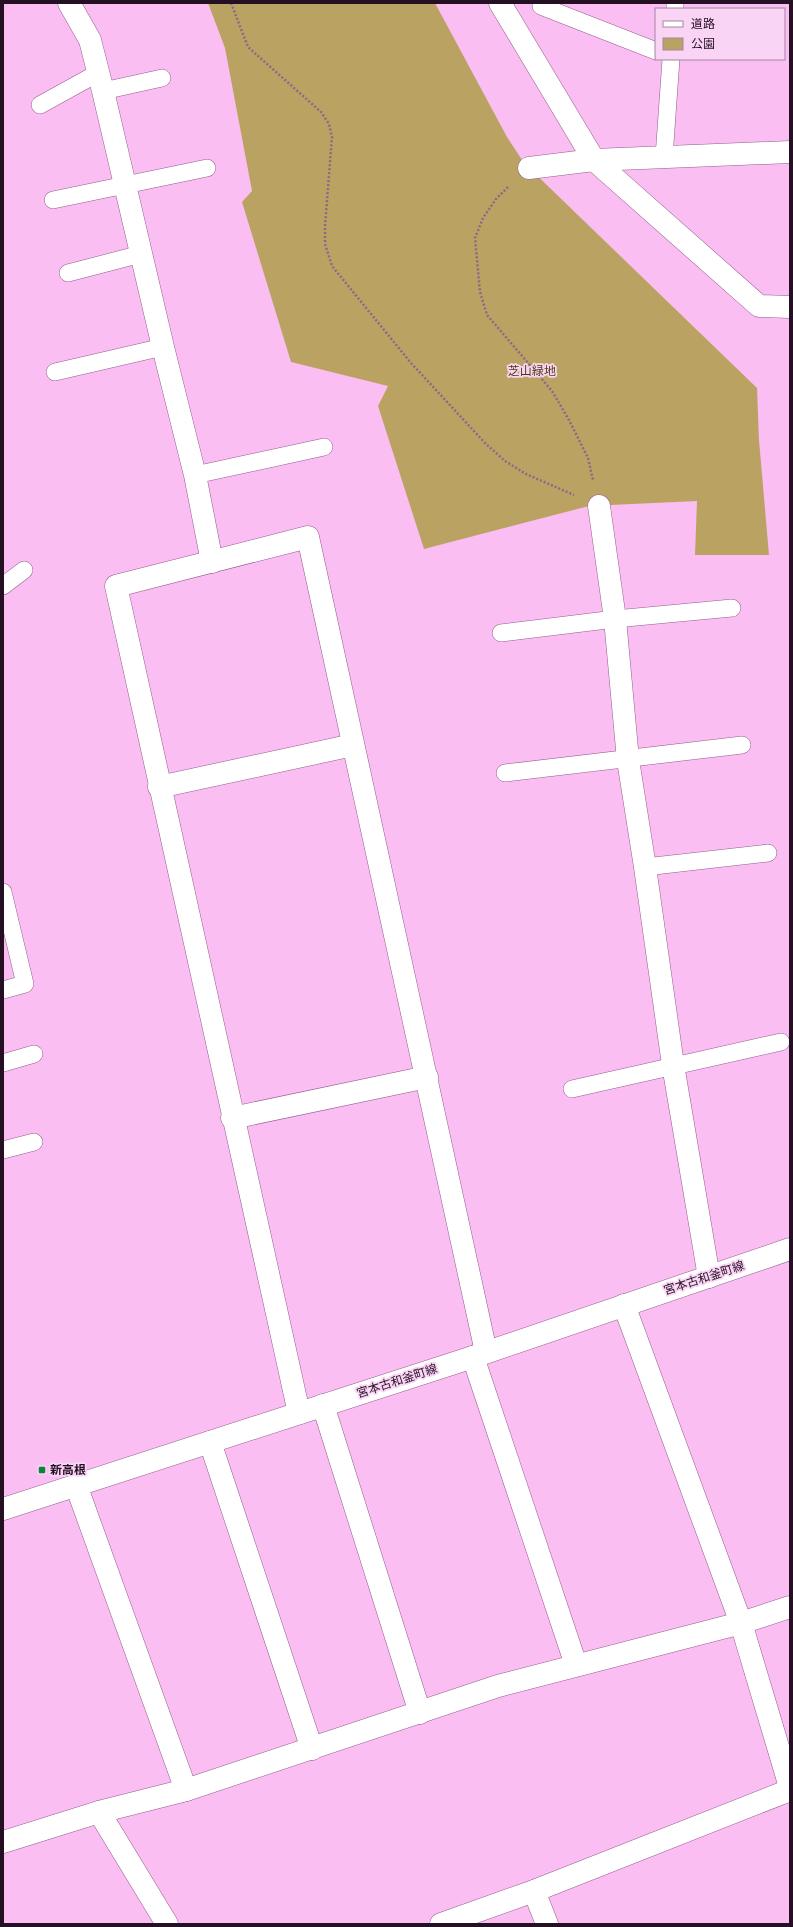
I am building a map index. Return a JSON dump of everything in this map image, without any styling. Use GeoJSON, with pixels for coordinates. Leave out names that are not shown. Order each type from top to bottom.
{"type":"FeatureCollection","features":[{"type":"Feature","properties":{"kind":"street"},"geometry":{"type":"LineString","coordinates":[[69,3],[90,40],[101,82],[163,347],[195,475],[212,562]]}},
{"type":"Feature","properties":{"kind":"street"},"geometry":{"type":"LineString","coordinates":[[500,3],[594,160],[759,306],[790,307]]}},
{"type":"Feature","properties":{"kind":"street"},"geometry":{"type":"LineString","coordinates":[[529,168],[594,160],[790,152]]}},
{"type":"Feature","properties":{"kind":"street"},"geometry":{"type":"LineString","coordinates":[[599,506],[614,619],[628,760],[645,867],[673,1065],[709,1277]]}},
{"type":"Feature","properties":{"kind":"street"},"geometry":{"type":"LineString","coordinates":[[299,1413],[232,1118],[116,586],[308,537],[352,745],[427,1077],[480,1355],[576,1665]]}},
{"type":"Feature","properties":{"kind":"street"},"geometry":{"type":"LineString","coordinates":[[160,787],[352,745]]}},
{"type":"Feature","properties":{"kind":"street"},"geometry":{"type":"LineString","coordinates":[[232,1118],[427,1077]]}},
{"type":"Feature","properties":{"kind":"street","name":"宮本古和釜町線"},"geometry":{"type":"LineString","coordinates":[[3,1508],[480,1355],[790,1249]]}},
{"type":"Feature","properties":{"kind":"street"},"geometry":{"type":"LineString","coordinates":[[624,1305],[740,1623],[788,1773]]}},
{"type":"Feature","properties":{"kind":"street"},"geometry":{"type":"LineString","coordinates":[[323,1405],[420,1713]]}},
{"type":"Feature","properties":{"kind":"street"},"geometry":{"type":"LineString","coordinates":[[210,1442],[312,1749]]}},
{"type":"Feature","properties":{"kind":"street"},"geometry":{"type":"LineString","coordinates":[[76,1485],[186,1790]]}},
{"type":"Feature","properties":{"kind":"street"},"geometry":{"type":"LineString","coordinates":[[3,1842],[98,1812],[186,1790],[498,1686],[740,1623],[790,1607]]}},
{"type":"Feature","properties":{"kind":"street"},"geometry":{"type":"LineString","coordinates":[[441,1924],[534,1891],[790,1790]]}},
{"type":"Feature","properties":{"kind":"street"},"geometry":{"type":"LineString","coordinates":[[98,1812],[167,1924]]}},
{"type":"Feature","properties":{"kind":"street"},"geometry":{"type":"LineString","coordinates":[[534,1891],[547,1924]]}},
{"type":"Feature","properties":{"kind":"lane"},"geometry":{"type":"LineString","coordinates":[[541,6],[655,51]]}},
{"type":"Feature","properties":{"kind":"lane"},"geometry":{"type":"LineString","coordinates":[[664,157],[671,60]]}},
{"type":"Feature","properties":{"kind":"lane"},"geometry":{"type":"LineString","coordinates":[[40,105],[101,82],[162,78]]}},
{"type":"Feature","properties":{"kind":"lane"},"geometry":{"type":"LineString","coordinates":[[52,200],[207,168]]}},
{"type":"Feature","properties":{"kind":"lane"},"geometry":{"type":"LineString","coordinates":[[68,273],[141,254]]}},
{"type":"Feature","properties":{"kind":"lane"},"geometry":{"type":"LineString","coordinates":[[54,372],[163,347]]}},
{"type":"Feature","properties":{"kind":"lane"},"geometry":{"type":"LineString","coordinates":[[195,475],[324,446]]}},
{"type":"Feature","properties":{"kind":"lane"},"geometry":{"type":"LineString","coordinates":[[3,586],[24,570]]}},
{"type":"Feature","properties":{"kind":"lane"},"geometry":{"type":"LineString","coordinates":[[501,632],[614,619],[732,608]]}},
{"type":"Feature","properties":{"kind":"lane"},"geometry":{"type":"LineString","coordinates":[[505,773],[628,760],[742,745]]}},
{"type":"Feature","properties":{"kind":"lane"},"geometry":{"type":"LineString","coordinates":[[645,867],[768,854]]}},
{"type":"Feature","properties":{"kind":"lane"},"geometry":{"type":"LineString","coordinates":[[3,892],[25,984],[3,990]]}},
{"type":"Feature","properties":{"kind":"lane"},"geometry":{"type":"LineString","coordinates":[[572,1089],[673,1065],[781,1042]]}},
{"type":"Feature","properties":{"kind":"lane"},"geometry":{"type":"LineString","coordinates":[[3,1063],[34,1054]]}},
{"type":"Feature","properties":{"kind":"lane"},"geometry":{"type":"LineString","coordinates":[[3,1150],[34,1142]]}},
{"type":"Feature","properties":{"kind":"path"},"geometry":{"type":"LineString","coordinates":[[231,3],[248,47],[322,112],[329,124],[332,137],[325,244],[332,266],[411,363],[485,443],[505,461],[526,474],[599,506]]}},
{"type":"Feature","properties":{"kind":"path"},"geometry":{"type":"LineString","coordinates":[[529,168],[496,199],[482,218],[475,238],[480,292],[487,315],[552,391],[569,420],[588,458],[599,506]]}},
{"type":"Feature","properties":{"kind":"green space","name":"芝山緑地"},"geometry":{"type":"Polygon","coordinates":[[[208,3],[435,3],[507,137],[524,163],[757,388],[759,440],[769,555],[695,555],[697,501],[589,506],[424,549],[378,406],[388,386],[291,362],[242,202],[252,191],[225,48],[208,3]]]}},
{"type":"Feature","properties":{"kind":"place","name":"新高根"},"geometry":{"type":"Point","coordinates":[42,1470]}}]}
